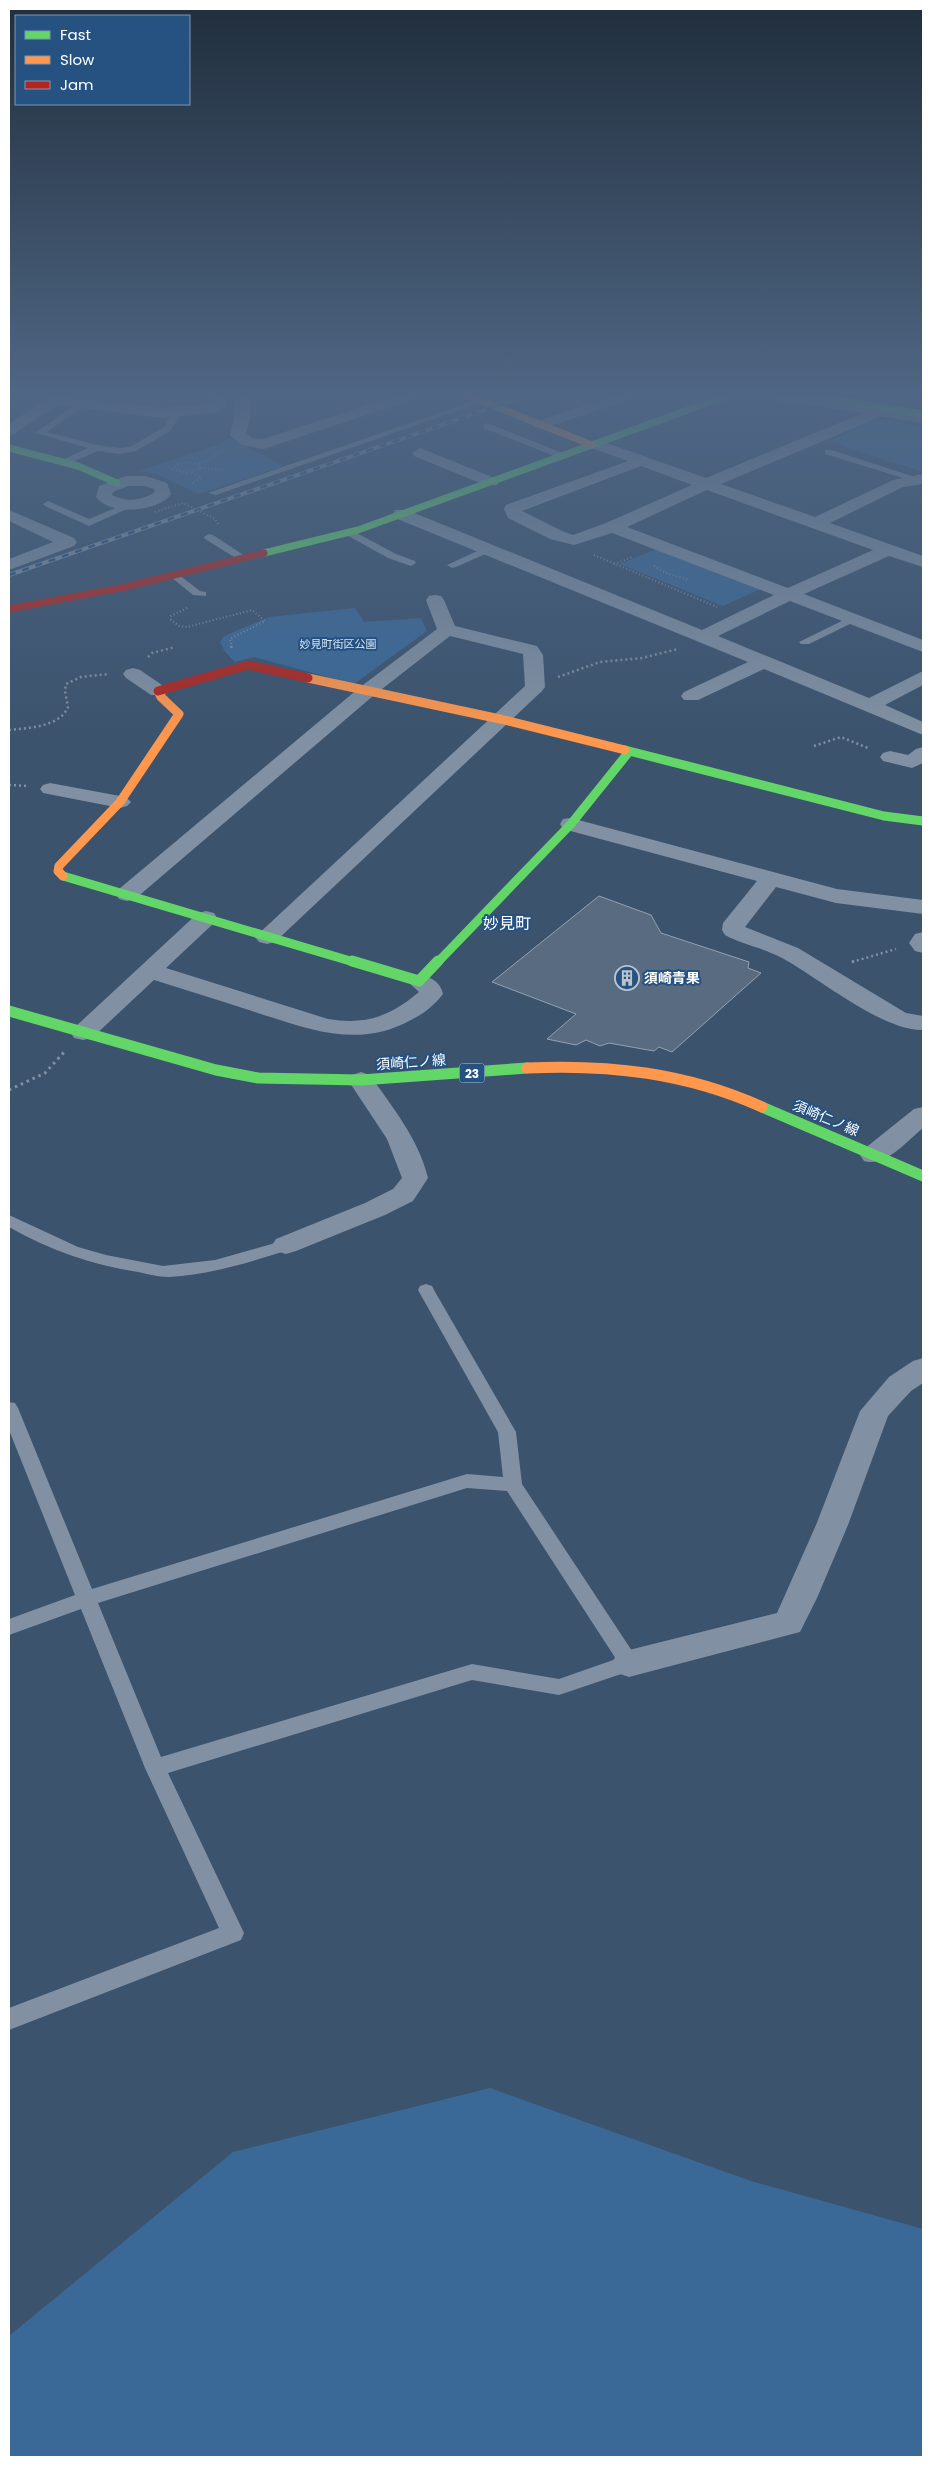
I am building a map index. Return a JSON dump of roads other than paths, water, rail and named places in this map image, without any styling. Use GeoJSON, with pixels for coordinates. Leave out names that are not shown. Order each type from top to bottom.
{"type":"FeatureCollection","features":[{"type":"Feature","properties":{"kind":"street"},"geometry":{"type":"LineString","coordinates":[[9,609],[125,587],[175,575],[349,532],[411,510]]}},
{"type":"Feature","properties":{"kind":"street"},"geometry":{"type":"LineString","coordinates":[[512,510],[514,514],[563,538],[574,540],[612,527],[649,510]]}},
{"type":"Feature","properties":{"kind":"street"},"geometry":{"type":"LineString","coordinates":[[778,510],[923,562]]}},
{"type":"Feature","properties":{"kind":"street"},"geometry":{"type":"LineString","coordinates":[[816,524],[844,510]]}},
{"type":"Feature","properties":{"kind":"street"},"geometry":{"type":"LineString","coordinates":[[9,514],[68,542],[9,565]]}},
{"type":"Feature","properties":{"kind":"street"},"geometry":{"type":"LineString","coordinates":[[400,514],[702,637],[761,663],[870,705],[923,729]]}},
{"type":"Feature","properties":{"kind":"street"},"geometry":{"type":"LineString","coordinates":[[612,527],[923,646]]}},
{"type":"Feature","properties":{"kind":"street"},"geometry":{"type":"LineString","coordinates":[[702,637],[887,550]]}},
{"type":"Feature","properties":{"kind":"street"},"geometry":{"type":"LineString","coordinates":[[435,600],[447,630]]}},
{"type":"Feature","properties":{"kind":"street"},"geometry":{"type":"LineString","coordinates":[[267,937],[535,687],[534,656],[530,650],[447,630]]}},
{"type":"Feature","properties":{"kind":"street"},"geometry":{"type":"LineString","coordinates":[[127,894],[366,692],[447,630]]}},
{"type":"Feature","properties":{"kind":"street"},"geometry":{"type":"LineString","coordinates":[[691,696],[761,663]]}},
{"type":"Feature","properties":{"kind":"street"},"geometry":{"type":"LineString","coordinates":[[158,691],[180,683],[248,665],[366,692],[500,719],[884,816],[923,821]]}},
{"type":"Feature","properties":{"kind":"street"},"geometry":{"type":"LineString","coordinates":[[133,674],[158,691],[161,697],[179,714],[120,802],[59,866],[58,871],[61,875],[419,981],[430,990],[431,994],[424,1002],[390,1023],[364,1030],[349,1030],[324,1026],[148,970]]}},
{"type":"Feature","properties":{"kind":"street"},"geometry":{"type":"LineString","coordinates":[[870,705],[923,677]]}},
{"type":"Feature","properties":{"kind":"street"},"geometry":{"type":"LineString","coordinates":[[419,981],[571,824],[628,752]]}},
{"type":"Feature","properties":{"kind":"street"},"geometry":{"type":"LineString","coordinates":[[890,757],[912,762],[923,753]]}},
{"type":"Feature","properties":{"kind":"street"},"geometry":{"type":"LineString","coordinates":[[50,789],[120,802]]}},
{"type":"Feature","properties":{"kind":"street"},"geometry":{"type":"LineString","coordinates":[[571,824],[770,880],[836,896],[923,907]]}},
{"type":"Feature","properties":{"kind":"street"},"geometry":{"type":"LineString","coordinates":[[770,880],[734,922],[733,930],[741,936],[774,945],[897,1018],[912,1023],[923,1023]]}},
{"type":"Feature","properties":{"kind":"street"},"geometry":{"type":"LineString","coordinates":[[83,1033],[148,970],[206,918]]}},
{"type":"Feature","properties":{"kind":"street"},"geometry":{"type":"LineString","coordinates":[[923,939],[921,944],[923,946]]}},
{"type":"Feature","properties":{"kind":"street","name":"須崎仁ノ線"},"geometry":{"type":"LineString","coordinates":[[9,1011],[216,1070],[258,1078],[324,1081],[361,1080],[563,1066],[595,1066],[651,1072],[714,1087],[923,1176]]}},
{"type":"Feature","properties":{"kind":"street"},"geometry":{"type":"LineString","coordinates":[[286,1246],[396,1199],[402,1195],[415,1178],[413,1162],[401,1139],[361,1080]]}},
{"type":"Feature","properties":{"kind":"street"},"geometry":{"type":"LineString","coordinates":[[873,1155],[923,1115]]}},
{"type":"Feature","properties":{"kind":"street"},"geometry":{"type":"LineString","coordinates":[[628,1663],[788,1623],[801,1598],[832,1525],[875,1411],[900,1384],[923,1368]]}},
{"type":"Feature","properties":{"kind":"lane"},"geometry":{"type":"LineString","coordinates":[[61,510],[89,523],[119,510]]}},
{"type":"Feature","properties":{"kind":"lane"},"geometry":{"type":"LineString","coordinates":[[349,532],[392,556],[411,563]]}},
{"type":"Feature","properties":{"kind":"lane"},"geometry":{"type":"LineString","coordinates":[[209,537],[243,558]]}},
{"type":"Feature","properties":{"kind":"lane"},"geometry":{"type":"LineString","coordinates":[[452,564],[486,550]]}},
{"type":"Feature","properties":{"kind":"lane"},"geometry":{"type":"LineString","coordinates":[[175,575],[197,593],[202,594]]}},
{"type":"Feature","properties":{"kind":"lane"},"geometry":{"type":"LineString","coordinates":[[805,642],[852,619]]}},
{"type":"Feature","properties":{"kind":"lane"},"geometry":{"type":"LineString","coordinates":[[9,1220],[28,1232],[70,1251],[111,1264],[170,1271],[234,1261],[286,1246]]}},
{"type":"Feature","properties":{"kind":"lane"},"geometry":{"type":"LineString","coordinates":[[155,1768],[472,1672],[559,1687],[628,1663],[513,1485],[507,1432],[426,1290]]}},
{"type":"Feature","properties":{"kind":"lane"},"geometry":{"type":"LineString","coordinates":[[9,2019],[233,1933],[155,1768],[10,1416]]}},
{"type":"Feature","properties":{"kind":"lane"},"geometry":{"type":"LineString","coordinates":[[9,1627],[86,1599],[468,1481],[513,1485]]}},
{"type":"Feature","properties":{"kind":"railway"},"geometry":{"type":"LineString","coordinates":[[9,575],[196,510]]}},
{"type":"Feature","properties":{"kind":"place","name":"須崎青果"},"geometry":{"type":"Point","coordinates":[627,978]}},
{"type":"Feature","properties":{"kind":"district","name":"妙見町"},"geometry":{"type":"Point","coordinates":[507,923]}},
{"type":"Feature","properties":{"kind":"park label","name":"妙見町街区公園"},"geometry":{"type":"Point","coordinates":[338,644]}}]}
